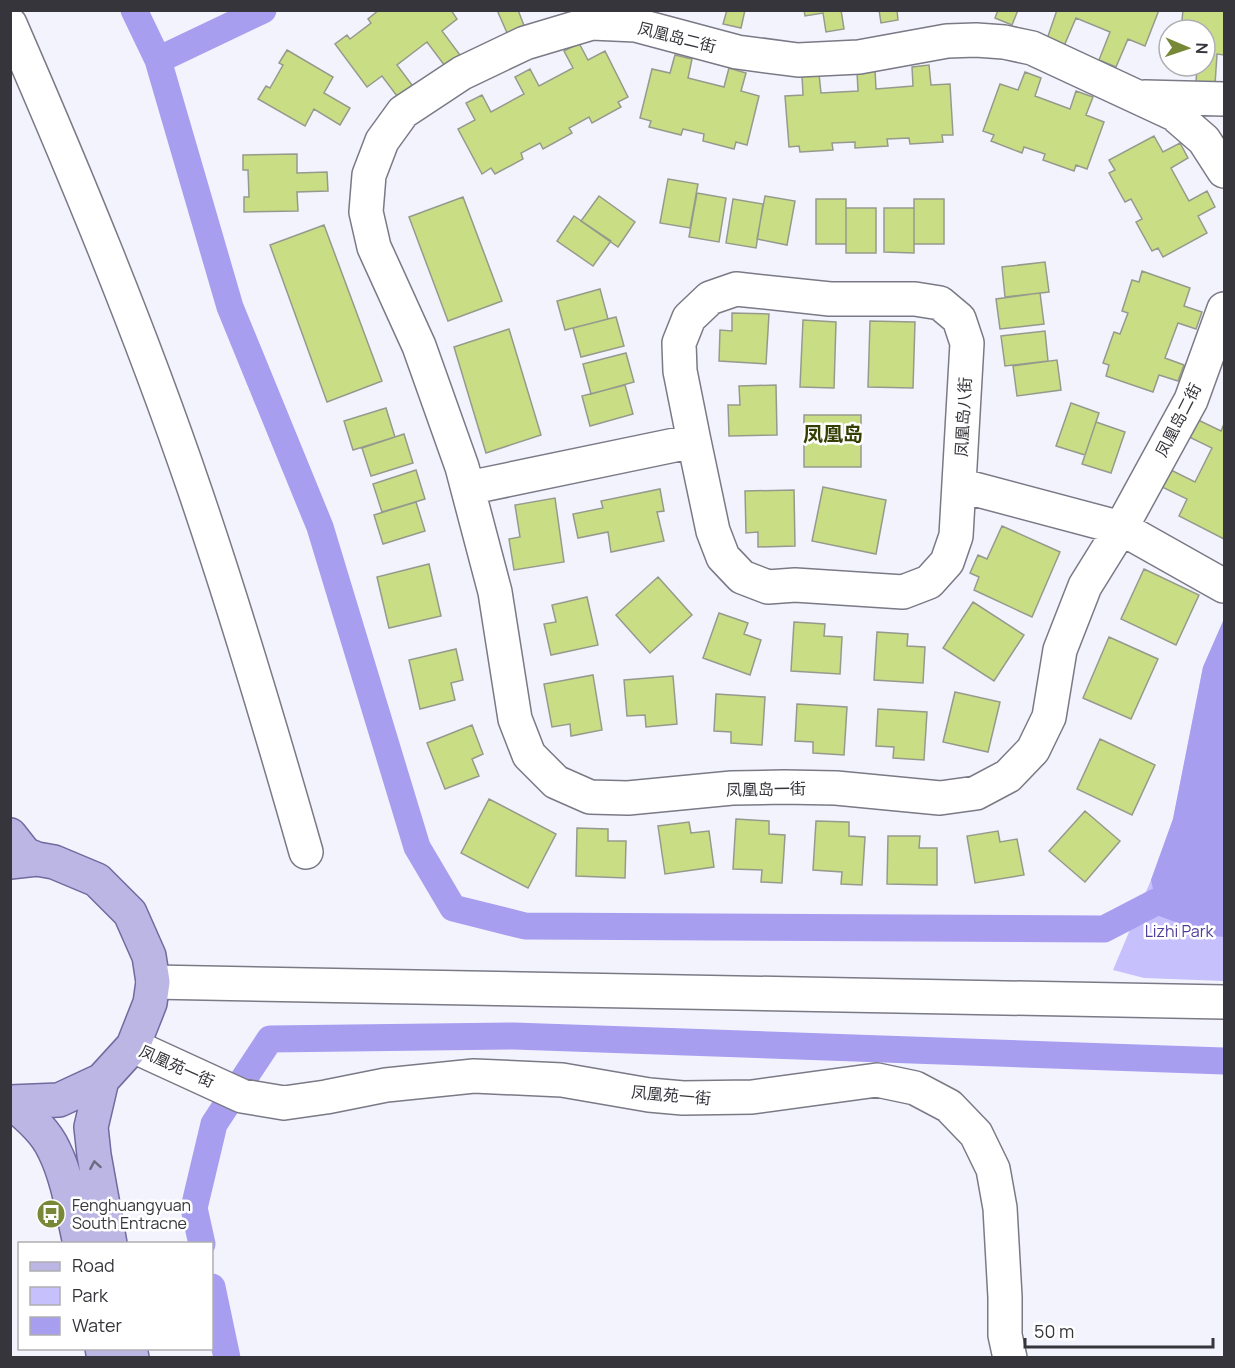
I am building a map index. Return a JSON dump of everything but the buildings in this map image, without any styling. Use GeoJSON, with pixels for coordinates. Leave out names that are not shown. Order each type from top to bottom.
{"type":"FeatureCollection","features":[{"type":"Feature","properties":{"kind":"main road"},"geometry":{"type":"LineString","coordinates":[[10,835],[25,854],[24,860],[54,862],[97,880],[130,913],[149,956],[153,982],[150,1003],[133,1046],[102,1080],[59,1100],[11,1102]]}},
{"type":"Feature","properties":{"kind":"main road"},"geometry":{"type":"LineString","coordinates":[[102,1080],[91,1127],[110,1242]]}},
{"type":"Feature","properties":{"kind":"main road"},"geometry":{"type":"LineString","coordinates":[[11,1102],[37,1124],[54,1149],[67,1187],[80,1242]]}},
{"type":"Feature","properties":{"kind":"street","name":"凤凰岛二街"},"geometry":{"type":"LineString","coordinates":[[468,488],[442,406],[419,346],[374,247],[366,212],[369,175],[382,141],[404,112],[462,73],[525,43],[592,23],[636,25],[737,52],[798,60],[859,57],[947,41],[1004,42],[1032,48],[1174,114],[1204,140],[1224,171]]}},
{"type":"Feature","properties":{"kind":"street"},"geometry":{"type":"LineString","coordinates":[[10,24],[56,129],[128,306],[193,486],[253,668],[306,852]]}},
{"type":"Feature","properties":{"kind":"street"},"geometry":{"type":"LineString","coordinates":[[1137,97],[1224,99]]}},
{"type":"Feature","properties":{"kind":"street","name":"凤凰岛八街"},"geometry":{"type":"LineString","coordinates":[[736,289],[830,299],[915,299],[940,303],[959,319],[967,343],[956,536],[947,562],[929,582],[903,592],[795,585],[768,587],[742,577],[723,557],[713,531],[694,441],[680,371],[679,344],[689,318],[710,298],[736,289]]}},
{"type":"Feature","properties":{"kind":"street","name":"凤凰岛二街"},"geometry":{"type":"LineString","coordinates":[[1121,528],[1191,400],[1224,309]]}},
{"type":"Feature","properties":{"kind":"street"},"geometry":{"type":"LineString","coordinates":[[468,488],[694,441]]}},
{"type":"Feature","properties":{"kind":"street"},"geometry":{"type":"LineString","coordinates":[[959,485],[1121,528],[1224,586]]}},
{"type":"Feature","properties":{"kind":"street","name":"凤凰岛一街"},"geometry":{"type":"LineString","coordinates":[[468,488],[495,592],[515,719],[529,754],[556,782],[590,797],[628,798],[711,790],[784,787],[867,791],[940,798],[976,793],[1008,776],[1033,750],[1049,717],[1060,650],[1085,586],[1121,528]]}},
{"type":"Feature","properties":{"kind":"street"},"geometry":{"type":"LineString","coordinates":[[153,982],[1224,1002]]}},
{"type":"Feature","properties":{"kind":"street","name":"凤凰苑一街"},"geometry":{"type":"LineString","coordinates":[[133,1046],[236,1093],[284,1102],[326,1097],[386,1084],[474,1076],[562,1080],[649,1095],[683,1098],[753,1096],[877,1080],[915,1088],[949,1107],[976,1134],[993,1169],[1000,1208],[1005,1335],[1010,1358]]}},
{"type":"Feature","properties":{"kind":"green space","name":"Lizhi Park"},"geometry":{"type":"Polygon","coordinates":[[[1224,619],[1224,981],[1144,978],[1113,970],[1151,880],[1173,819],[1203,667],[1224,619]]]}},
{"type":"Feature","properties":{"kind":"water","name":"Lizhi Park"},"geometry":{"type":"Polygon","coordinates":[[[1224,619],[1224,937],[1214,936],[1159,916],[1151,880],[1173,819],[1203,667],[1224,619]]]}},
{"type":"Feature","properties":{"kind":"waterway"},"geometry":{"type":"LineString","coordinates":[[134,10],[158,60],[230,307],[320,527],[417,847],[453,908],[525,926],[1104,929],[1156,902]]}},
{"type":"Feature","properties":{"kind":"waterway"},"geometry":{"type":"LineString","coordinates":[[158,60],[263,10]]}},
{"type":"Feature","properties":{"kind":"waterway"},"geometry":{"type":"LineString","coordinates":[[202,1242],[194,1208],[214,1124],[270,1039],[514,1036],[1224,1061]]}},
{"type":"Feature","properties":{"kind":"waterway"},"geometry":{"type":"LineString","coordinates":[[213,1292],[227,1358]]}},
{"type":"Feature","properties":{"kind":"place","name":"Fenghuangyuan South Entracne"},"geometry":{"type":"Point","coordinates":[51,1214]}},
{"type":"Feature","properties":{"kind":"district","name":"凤凰岛"},"geometry":{"type":"Point","coordinates":[833,434]}}]}
